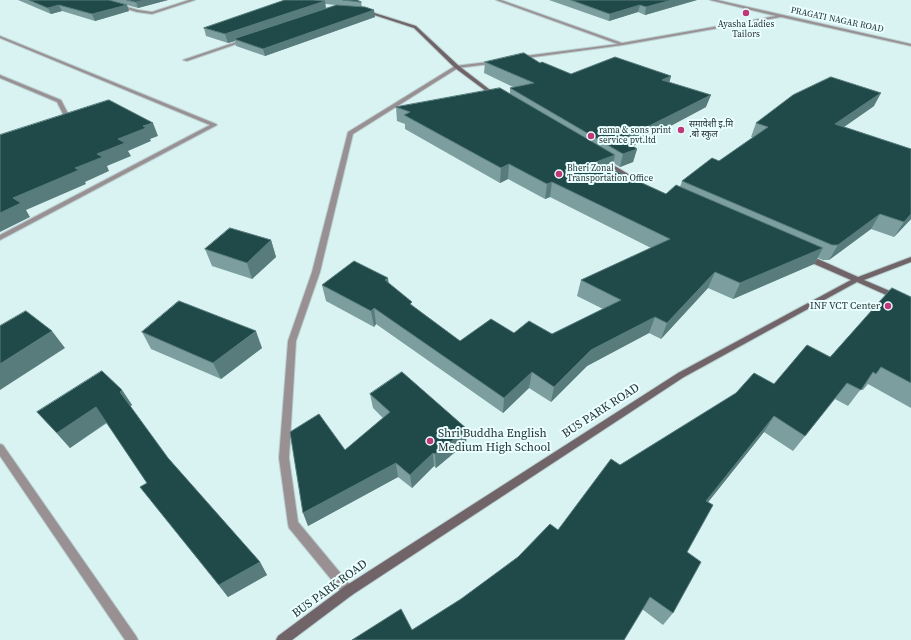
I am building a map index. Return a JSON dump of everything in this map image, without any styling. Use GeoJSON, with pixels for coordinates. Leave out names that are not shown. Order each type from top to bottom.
{"type":"FeatureCollection","features":[{"type":"Feature","properties":{"kind":"street"},"geometry":{"type":"LineString","coordinates":[[100,0],[138,11],[152,13],[193,0]]}},
{"type":"Feature","properties":{"kind":"street"},"geometry":{"type":"LineString","coordinates":[[498,0],[623,44]]}},
{"type":"Feature","properties":{"kind":"street","name":"PRAGATI NAGAR ROAD"},"geometry":{"type":"LineString","coordinates":[[712,0],[911,45]]}},
{"type":"Feature","properties":{"kind":"street"},"geometry":{"type":"LineString","coordinates":[[359,10],[415,27],[457,67],[500,98]]}},
{"type":"Feature","properties":{"kind":"street"},"geometry":{"type":"LineString","coordinates":[[511,59],[623,44],[780,16]]}},
{"type":"Feature","properties":{"kind":"street"},"geometry":{"type":"LineString","coordinates":[[185,60],[254,37]]}},
{"type":"Feature","properties":{"kind":"street"},"geometry":{"type":"LineString","coordinates":[[0,38],[214,125],[0,238]]}},
{"type":"Feature","properties":{"kind":"street"},"geometry":{"type":"LineString","coordinates":[[348,591],[293,524],[284,458],[292,341],[316,272],[350,134],[457,67],[503,60]]}},
{"type":"Feature","properties":{"kind":"street"},"geometry":{"type":"LineString","coordinates":[[0,76],[59,101],[69,121],[62,124]]}},
{"type":"Feature","properties":{"kind":"street"},"geometry":{"type":"LineString","coordinates":[[595,156],[643,184]]}},
{"type":"Feature","properties":{"kind":"street"},"geometry":{"type":"LineString","coordinates":[[799,254],[911,303]]}},
{"type":"Feature","properties":{"kind":"street","name":"BUS PARK ROAD"},"geometry":{"type":"LineString","coordinates":[[282,640],[348,591],[681,375],[856,280],[911,259]]}},
{"type":"Feature","properties":{"kind":"street"},"geometry":{"type":"LineString","coordinates":[[0,448],[132,640]]}},
{"type":"Feature","properties":{"kind":"building"},"geometry":{"type":"Polygon","coordinates":[[[29,0],[109,0],[127,5],[92,14],[59,5],[48,8],[29,0]]]}},
{"type":"Feature","properties":{"kind":"building"},"geometry":{"type":"Polygon","coordinates":[[[127,0],[145,0],[136,2],[127,0]]]}},
{"type":"Feature","properties":{"kind":"building"},"geometry":{"type":"Polygon","coordinates":[[[285,0],[325,1],[225,34],[204,28],[285,0]]]}},
{"type":"Feature","properties":{"kind":"building"},"geometry":{"type":"Polygon","coordinates":[[[343,0],[357,0],[361,2],[343,0]]]}},
{"type":"Feature","properties":{"kind":"building"},"geometry":{"type":"Polygon","coordinates":[[[571,0],[672,0],[646,7],[640,5],[610,14],[571,0]]]}},
{"type":"Feature","properties":{"kind":"building"},"geometry":{"type":"Polygon","coordinates":[[[337,5],[365,7],[374,10],[263,49],[234,39],[337,5]]]}},
{"type":"Feature","properties":{"kind":"building"},"geometry":{"type":"Polygon","coordinates":[[[524,53],[540,63],[542,62],[571,74],[615,57],[671,76],[662,80],[711,95],[623,139],[637,149],[623,154],[510,88],[534,83],[485,62],[524,53]]]}},
{"type":"Feature","properties":{"kind":"building"},"geometry":{"type":"Polygon","coordinates":[[[831,77],[881,93],[835,124],[911,149],[911,214],[904,222],[880,214],[838,245],[832,245],[682,181],[712,158],[719,161],[768,127],[756,123],[793,95],[831,77]]]}},
{"type":"Feature","properties":{"kind":"building"},"geometry":{"type":"Polygon","coordinates":[[[500,88],[615,155],[596,162],[666,194],[676,185],[823,248],[740,283],[715,272],[667,323],[655,317],[591,350],[554,387],[532,372],[504,398],[374,308],[371,311],[322,285],[354,261],[388,278],[385,280],[412,302],[410,304],[460,341],[491,319],[514,333],[529,321],[552,334],[621,300],[581,280],[670,239],[552,182],[547,184],[509,164],[501,168],[404,115],[410,112],[396,107],[500,88]]]}},
{"type":"Feature","properties":{"kind":"building"},"geometry":{"type":"Polygon","coordinates":[[[109,100],[153,123],[143,126],[146,128],[118,139],[125,143],[97,154],[103,157],[75,168],[79,170],[13,198],[21,203],[0,213],[0,135],[109,100]]]}},
{"type":"Feature","properties":{"kind":"building"},"geometry":{"type":"Polygon","coordinates":[[[230,228],[271,240],[247,263],[205,249],[230,228]]]}},
{"type":"Feature","properties":{"kind":"building"},"geometry":{"type":"Polygon","coordinates":[[[892,288],[911,297],[911,383],[881,367],[876,374],[873,372],[861,390],[847,383],[805,436],[774,416],[706,501],[713,505],[687,552],[701,562],[673,613],[650,597],[624,640],[352,640],[401,609],[412,630],[461,599],[518,557],[550,524],[558,530],[611,459],[620,465],[736,393],[754,373],[774,384],[807,345],[830,357],[892,288]]]}},
{"type":"Feature","properties":{"kind":"building"},"geometry":{"type":"Polygon","coordinates":[[[179,301],[256,331],[213,363],[142,332],[179,301]]]}},
{"type":"Feature","properties":{"kind":"building"},"geometry":{"type":"Polygon","coordinates":[[[26,311],[52,331],[0,364],[0,326],[26,311]]]}},
{"type":"Feature","properties":{"kind":"building"},"geometry":{"type":"Polygon","coordinates":[[[102,371],[122,390],[120,392],[168,458],[260,562],[219,585],[140,487],[147,483],[96,407],[57,433],[37,412],[102,371]]]}},
{"type":"Feature","properties":{"kind":"building"},"geometry":{"type":"Polygon","coordinates":[[[402,372],[467,429],[435,454],[433,453],[410,475],[396,463],[303,513],[290,432],[319,414],[345,450],[390,412],[370,394],[402,372]]]}},
{"type":"Feature","properties":{"kind":"place","name":"Ayasha Ladies Tailors"},"geometry":{"type":"Point","coordinates":[746,13]}},
{"type":"Feature","properties":{"kind":"place","name":"समावेशी इ.मि .बाे स्कुल"},"geometry":{"type":"Point","coordinates":[681,130]}},
{"type":"Feature","properties":{"kind":"place","name":"rama & sons print service pvt.ltd"},"geometry":{"type":"Point","coordinates":[591,136]}},
{"type":"Feature","properties":{"kind":"place","name":"Bheri Zonal Transportation Office"},"geometry":{"type":"Point","coordinates":[559,174]}},
{"type":"Feature","properties":{"kind":"place","name":"INF VCT Center"},"geometry":{"type":"Point","coordinates":[888,306]}},
{"type":"Feature","properties":{"kind":"place","name":"Shri Buddha English Medium High School"},"geometry":{"type":"Point","coordinates":[430,441]}}]}
